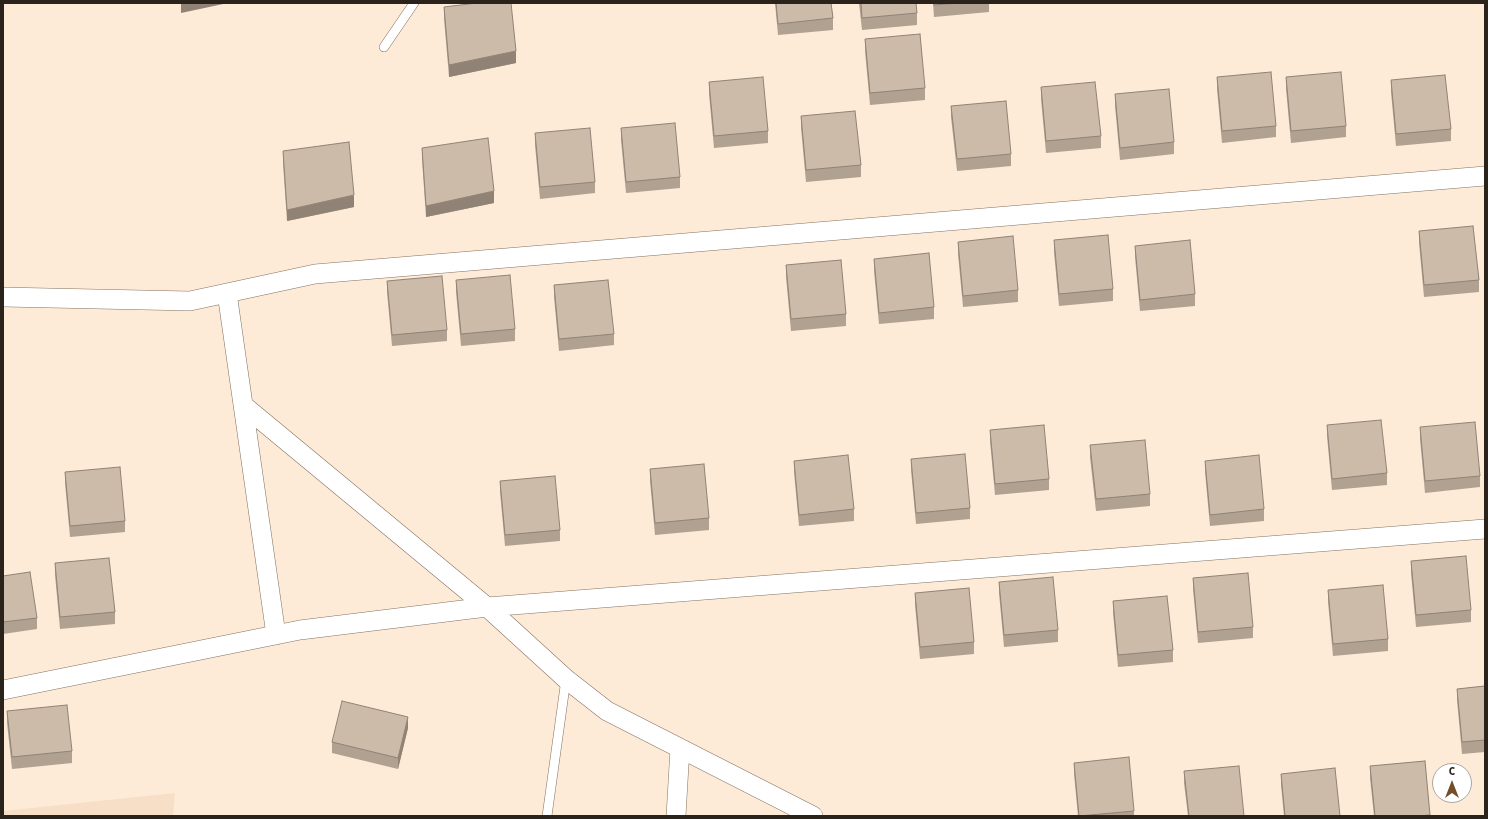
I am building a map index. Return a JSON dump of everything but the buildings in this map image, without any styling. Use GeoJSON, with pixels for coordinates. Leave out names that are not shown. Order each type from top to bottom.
{"type":"FeatureCollection","features":[{"type":"Feature","properties":{"kind":"street"},"geometry":{"type":"LineString","coordinates":[[3,297],[190,301],[315,274],[1485,176]]}},
{"type":"Feature","properties":{"kind":"street"},"geometry":{"type":"LineString","coordinates":[[227,293],[276,635]]}},
{"type":"Feature","properties":{"kind":"street"},"geometry":{"type":"LineString","coordinates":[[243,405],[487,607],[566,679],[607,711],[813,816]]}},
{"type":"Feature","properties":{"kind":"street"},"geometry":{"type":"LineString","coordinates":[[3,690],[300,630],[487,607],[1485,529]]}},
{"type":"Feature","properties":{"kind":"street"},"geometry":{"type":"LineString","coordinates":[[676,816],[680,748]]}},
{"type":"Feature","properties":{"kind":"lane"},"geometry":{"type":"LineString","coordinates":[[384,47],[414,3]]}},
{"type":"Feature","properties":{"kind":"lane"},"geometry":{"type":"LineString","coordinates":[[547,816],[566,679]]}},
{"type":"Feature","properties":{"kind":"shaded area"},"geometry":{"type":"Polygon","coordinates":[[[175,793],[173,816],[3,816],[3,811],[175,793]]]}}]}
